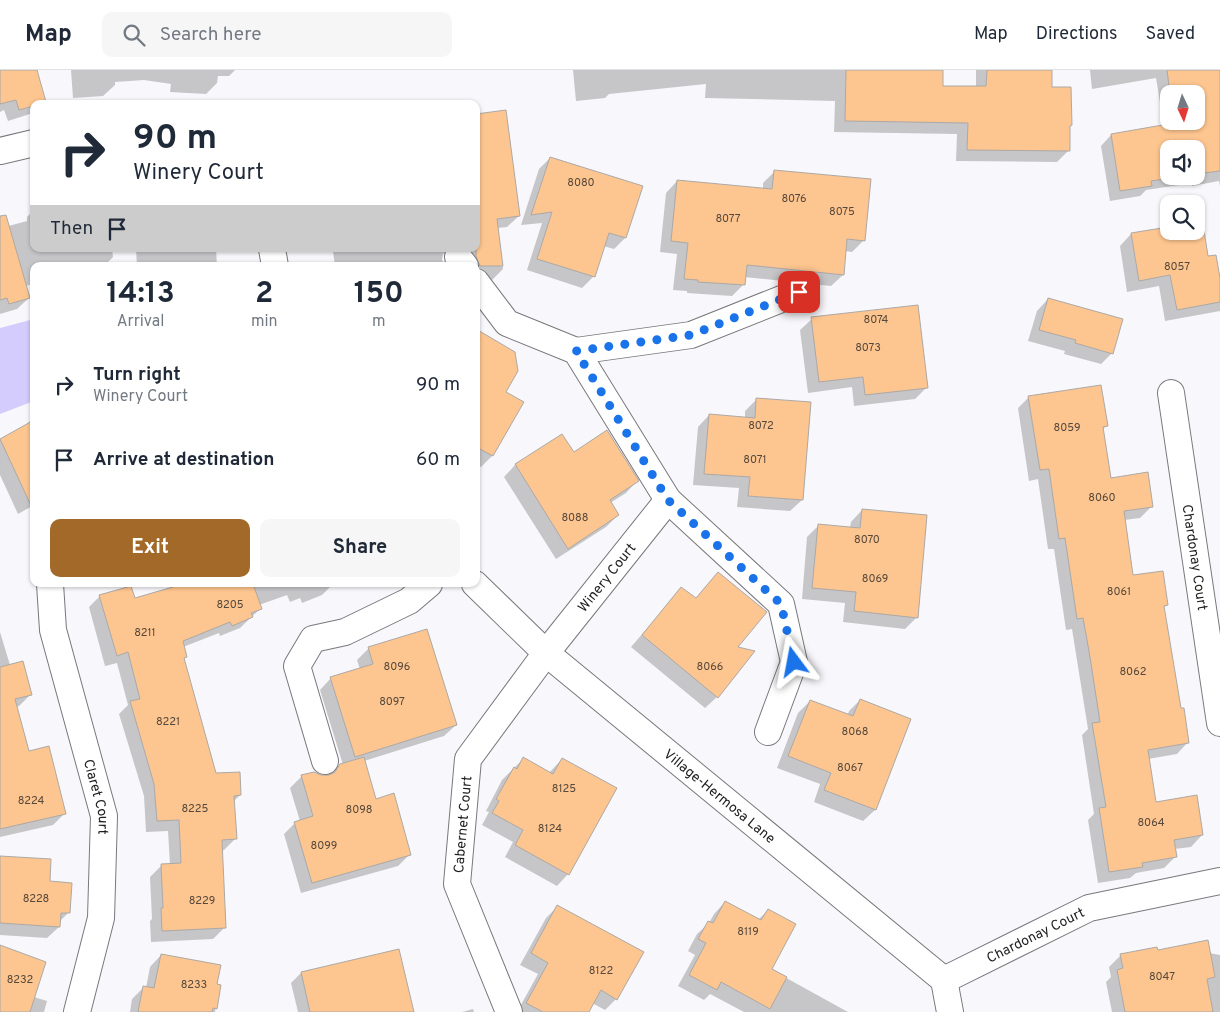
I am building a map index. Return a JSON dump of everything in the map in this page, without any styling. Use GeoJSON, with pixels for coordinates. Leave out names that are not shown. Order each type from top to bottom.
{"type":"FeatureCollection","features":[{"type":"Feature","properties":{"kind":"street"},"geometry":{"type":"LineString","coordinates":[[0,151],[30,145]]}},
{"type":"Feature","properties":{"kind":"street"},"geometry":{"type":"LineString","coordinates":[[480,287],[506,323],[576,351],[691,335],[799,292]]}},
{"type":"Feature","properties":{"kind":"street"},"geometry":{"type":"LineString","coordinates":[[576,351],[668,500],[781,604],[794,662],[768,732]]}},
{"type":"Feature","properties":{"kind":"street","name":"Chardonay Court"},"geometry":{"type":"LineString","coordinates":[[1171,393],[1220,723]]}},
{"type":"Feature","properties":{"kind":"street","name":"Winery Court"},"geometry":{"type":"LineString","coordinates":[[546,653],[668,500]]}},
{"type":"Feature","properties":{"kind":"street","name":"Claret Court"},"geometry":{"type":"LineString","coordinates":[[50,587],[53,630],[104,816],[101,918],[77,1012]]}},
{"type":"Feature","properties":{"kind":"street"},"geometry":{"type":"LineString","coordinates":[[325,761],[297,666],[313,639],[345,632],[409,601],[425,587]]}},
{"type":"Feature","properties":{"kind":"street","name":"Village-Hermosa Lane"},"geometry":{"type":"LineString","coordinates":[[478,587],[546,653],[944,980]]}},
{"type":"Feature","properties":{"kind":"street","name":"Cabernet Court"},"geometry":{"type":"LineString","coordinates":[[509,1012],[458,884],[468,759],[546,653]]}},
{"type":"Feature","properties":{"kind":"street","name":"Chardonay Court"},"geometry":{"type":"LineString","coordinates":[[944,980],[1089,908],[1220,881]]}},
{"type":"Feature","properties":{"kind":"street"},"geometry":{"type":"LineString","coordinates":[[944,980],[950,1012]]}},
{"type":"Feature","properties":{"kind":"shaded area"},"geometry":{"type":"Polygon","coordinates":[[[30,320],[30,403],[0,414],[0,328],[30,320]]]}},
{"type":"Feature","properties":{"kind":"building"},"geometry":{"type":"Polygon","coordinates":[[[0,70],[37,70],[45,100],[30,100],[30,107],[19,110],[16,100],[0,104],[0,70]]]}},
{"type":"Feature","properties":{"kind":"building"},"geometry":{"type":"Polygon","coordinates":[[[846,70],[943,70],[943,86],[986,86],[987,70],[1052,70],[1052,87],[1071,87],[1072,125],[1070,126],[1070,151],[967,150],[968,123],[845,121],[846,70]]]}},
{"type":"Feature","properties":{"kind":"building"},"geometry":{"type":"Polygon","coordinates":[[[1167,70],[1220,70],[1220,171],[1205,173],[1205,140],[1160,140],[1160,180],[1151,181],[1152,186],[1120,191],[1111,134],[1160,125],[1160,130],[1205,130],[1205,85],[1169,85],[1167,70]]]}},
{"type":"Feature","properties":{"kind":"building"},"geometry":{"type":"Polygon","coordinates":[[[506,110],[520,216],[497,219],[503,266],[480,266],[476,256],[476,252],[480,252],[480,113],[506,110]]]}},
{"type":"Feature","properties":{"kind":"building"},"geometry":{"type":"Polygon","coordinates":[[[550,157],[643,186],[626,238],[609,233],[595,277],[537,259],[552,212],[531,215],[550,157]]]}},
{"type":"Feature","properties":{"kind":"building"},"geometry":{"type":"Polygon","coordinates":[[[774,170],[871,179],[865,241],[847,239],[844,275],[747,265],[745,285],[698,282],[698,280],[684,279],[688,243],[671,241],[677,180],[772,189],[774,170]]]}},
{"type":"Feature","properties":{"kind":"building"},"geometry":{"type":"Polygon","coordinates":[[[6,215],[30,298],[9,304],[7,298],[0,300],[0,216],[6,215]]]}},
{"type":"Feature","properties":{"kind":"building"},"geometry":{"type":"Polygon","coordinates":[[[1160,228],[1160,240],[1205,240],[1205,237],[1208,256],[1216,255],[1220,278],[1220,302],[1177,310],[1170,275],[1139,281],[1131,233],[1160,228]]]}},
{"type":"Feature","properties":{"kind":"building"},"geometry":{"type":"Polygon","coordinates":[[[1048,298],[1123,319],[1113,354],[1075,343],[1076,340],[1039,330],[1048,298]]]}},
{"type":"Feature","properties":{"kind":"building"},"geometry":{"type":"Polygon","coordinates":[[[918,305],[928,388],[865,395],[863,377],[819,382],[811,317],[918,305]]]}},
{"type":"Feature","properties":{"kind":"building"},"geometry":{"type":"Polygon","coordinates":[[[480,331],[515,352],[518,371],[506,392],[524,402],[493,456],[480,449],[480,331]]]}},
{"type":"Feature","properties":{"kind":"building"},"geometry":{"type":"Polygon","coordinates":[[[1101,385],[1108,426],[1103,427],[1111,478],[1148,472],[1153,507],[1124,511],[1133,575],[1163,571],[1168,605],[1164,606],[1181,708],[1184,708],[1189,743],[1148,750],[1156,802],[1197,795],[1203,835],[1174,840],[1177,857],[1142,863],[1143,867],[1109,872],[1099,808],[1106,807],[1092,723],[1100,722],[1089,651],[1083,618],[1077,619],[1065,538],[1059,539],[1049,469],[1040,470],[1028,396],[1101,385]]]}},
{"type":"Feature","properties":{"kind":"building"},"geometry":{"type":"Polygon","coordinates":[[[756,398],[811,402],[803,500],[748,496],[750,477],[704,474],[709,414],[755,418],[756,398]]]}},
{"type":"Feature","properties":{"kind":"building"},"geometry":{"type":"Polygon","coordinates":[[[30,422],[30,503],[0,439],[30,422]]]}},
{"type":"Feature","properties":{"kind":"building"},"geometry":{"type":"Polygon","coordinates":[[[607,430],[639,481],[610,500],[619,515],[568,549],[515,464],[562,434],[574,452],[607,430]]]}},
{"type":"Feature","properties":{"kind":"building"},"geometry":{"type":"Polygon","coordinates":[[[862,509],[927,515],[918,618],[854,611],[856,592],[812,588],[818,524],[860,528],[862,509]]]}},
{"type":"Feature","properties":{"kind":"building"},"geometry":{"type":"Polygon","coordinates":[[[718,572],[767,612],[738,647],[755,651],[718,698],[642,635],[681,587],[696,598],[718,572]]]}},
{"type":"Feature","properties":{"kind":"building"},"geometry":{"type":"Polygon","coordinates":[[[131,587],[135,598],[173,587],[254,587],[262,609],[251,613],[253,617],[232,626],[230,622],[183,641],[187,657],[184,658],[216,773],[240,772],[241,795],[234,796],[237,839],[222,840],[226,928],[162,931],[161,864],[181,863],[179,820],[157,821],[154,784],[130,701],[140,699],[128,652],[117,656],[99,595],[131,587]]]}},
{"type":"Feature","properties":{"kind":"building"},"geometry":{"type":"Polygon","coordinates":[[[427,629],[457,725],[355,757],[330,677],[373,664],[368,647],[427,629]]]}},
{"type":"Feature","properties":{"kind":"building"},"geometry":{"type":"Polygon","coordinates":[[[23,661],[32,695],[15,699],[29,751],[49,746],[66,814],[0,829],[0,667],[23,661]]]}},
{"type":"Feature","properties":{"kind":"building"},"geometry":{"type":"Polygon","coordinates":[[[860,699],[911,719],[876,810],[824,790],[831,773],[788,756],[810,700],[853,716],[860,699]]]}},
{"type":"Feature","properties":{"kind":"building"},"geometry":{"type":"Polygon","coordinates":[[[364,757],[376,799],[394,793],[411,855],[312,883],[294,822],[313,816],[301,775],[314,772],[321,775],[329,775],[335,772],[340,764],[364,757]]]}},
{"type":"Feature","properties":{"kind":"building"},"geometry":{"type":"Polygon","coordinates":[[[523,757],[553,774],[562,758],[617,788],[569,875],[515,845],[523,830],[492,813],[499,801],[496,799],[514,767],[517,769],[523,757]]]}},
{"type":"Feature","properties":{"kind":"building"},"geometry":{"type":"Polygon","coordinates":[[[0,856],[51,859],[50,881],[72,883],[70,913],[61,913],[60,927],[0,923],[0,856]]]}},
{"type":"Feature","properties":{"kind":"building"},"geometry":{"type":"Polygon","coordinates":[[[725,901],[761,920],[768,909],[796,924],[772,969],[787,977],[770,1009],[721,982],[717,990],[689,975],[706,943],[698,939],[708,921],[713,923],[725,901]]]}},
{"type":"Feature","properties":{"kind":"building"},"geometry":{"type":"Polygon","coordinates":[[[557,905],[644,952],[617,1000],[601,990],[589,1012],[543,1012],[526,1003],[548,963],[531,953],[557,905]]]}},
{"type":"Feature","properties":{"kind":"building"},"geometry":{"type":"Polygon","coordinates":[[[1208,940],[1215,977],[1207,979],[1213,1012],[1125,1012],[1117,970],[1123,968],[1120,954],[1157,947],[1158,950],[1208,940]]]}},
{"type":"Feature","properties":{"kind":"building"},"geometry":{"type":"Polygon","coordinates":[[[0,945],[46,962],[30,1012],[0,1012],[0,945]]]}},
{"type":"Feature","properties":{"kind":"building"},"geometry":{"type":"Polygon","coordinates":[[[399,949],[414,1012],[310,1012],[301,972],[399,949]]]}},
{"type":"Feature","properties":{"kind":"building"},"geometry":{"type":"Polygon","coordinates":[[[161,954],[221,965],[217,984],[221,985],[217,1009],[213,1008],[212,1012],[138,1012],[143,986],[154,988],[161,954]]]}},
{"type":"Feature","properties":{"kind":"route"},"geometry":{"type":"LineString","coordinates":[[794,662],[781,604],[668,500],[576,351],[691,335],[799,292]]}}]}
